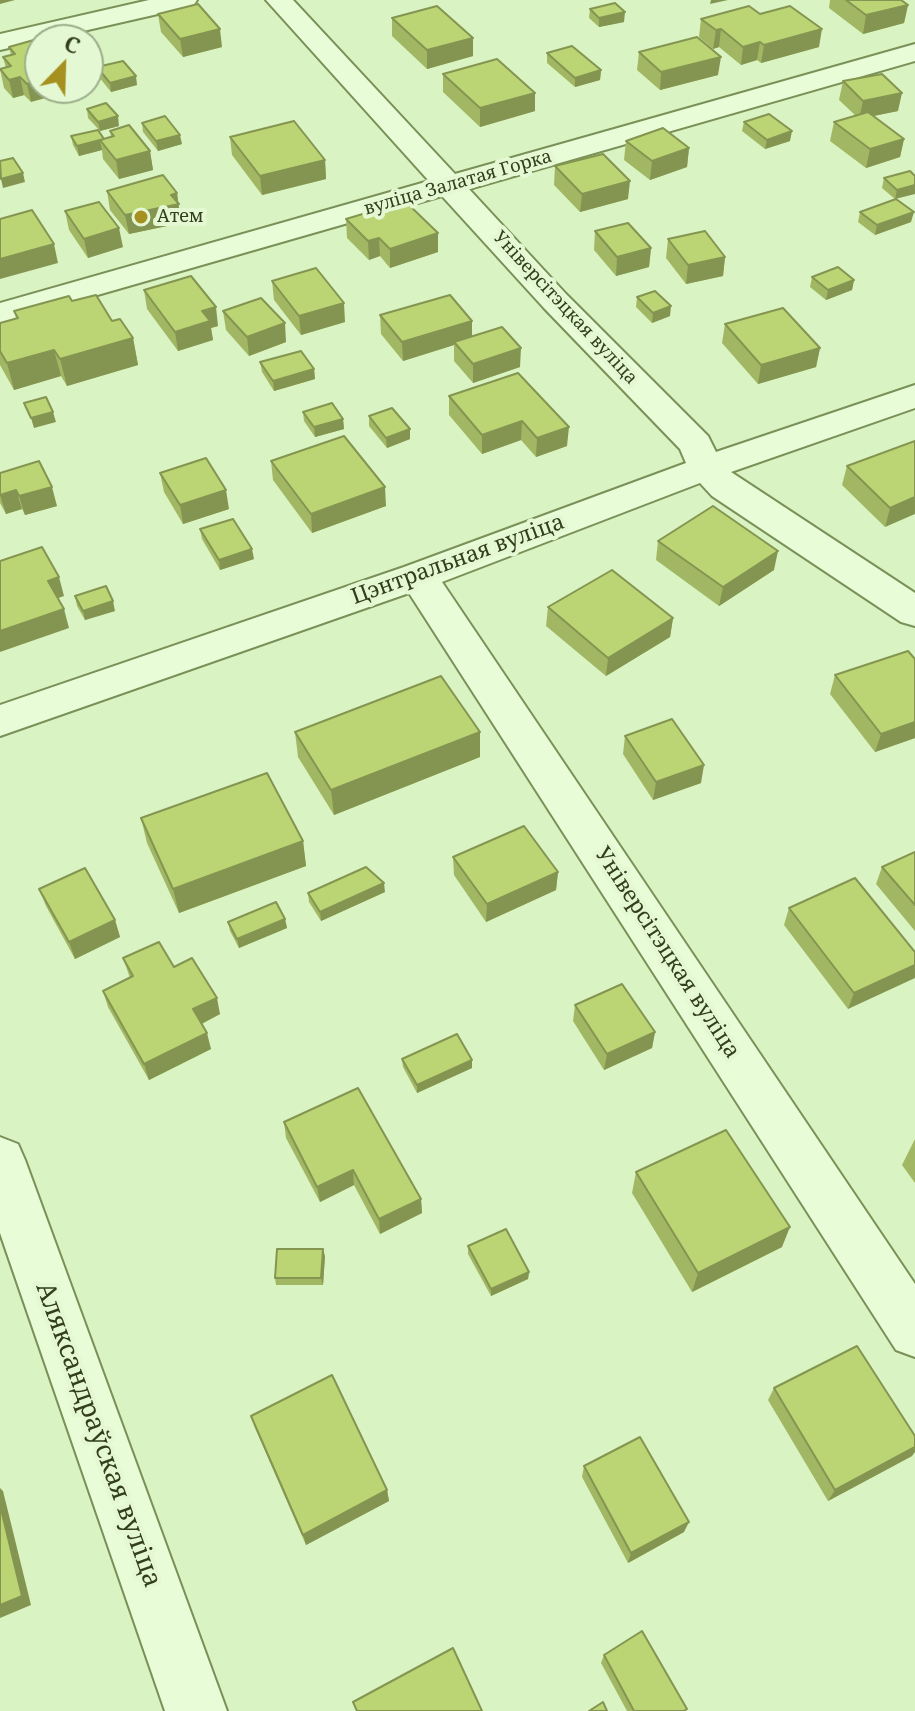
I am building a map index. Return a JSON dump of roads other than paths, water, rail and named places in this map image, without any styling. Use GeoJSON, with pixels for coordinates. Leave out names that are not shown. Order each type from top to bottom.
{"type":"FeatureCollection","features":[{"type":"Feature","properties":{"kind":"street"},"geometry":{"type":"LineString","coordinates":[[0,42],[184,0]]}},
{"type":"Feature","properties":{"kind":"street","name":"Універсітэцкая вуліца"},"geometry":{"type":"LineString","coordinates":[[279,0],[555,301],[695,444],[706,468],[725,488],[915,612]]}},
{"type":"Feature","properties":{"kind":"street","name":"вуліца Залатая Горка"},"geometry":{"type":"LineString","coordinates":[[0,313],[915,52]]}},
{"type":"Feature","properties":{"kind":"street","name":"Цэнтральная вуліца"},"geometry":{"type":"LineString","coordinates":[[0,721],[418,576],[706,468],[915,396]]}},
{"type":"Feature","properties":{"kind":"street","name":"Універсітэцкая вуліца"},"geometry":{"type":"LineString","coordinates":[[418,576],[915,1331]]}},
{"type":"Feature","properties":{"kind":"street","name":"Аляксандраўская вуліца"},"geometry":{"type":"LineString","coordinates":[[0,1160],[196,1711]]}},
{"type":"Feature","properties":{"kind":"place","name":"Атем"},"geometry":{"type":"Point","coordinates":[141,217]}}]}
